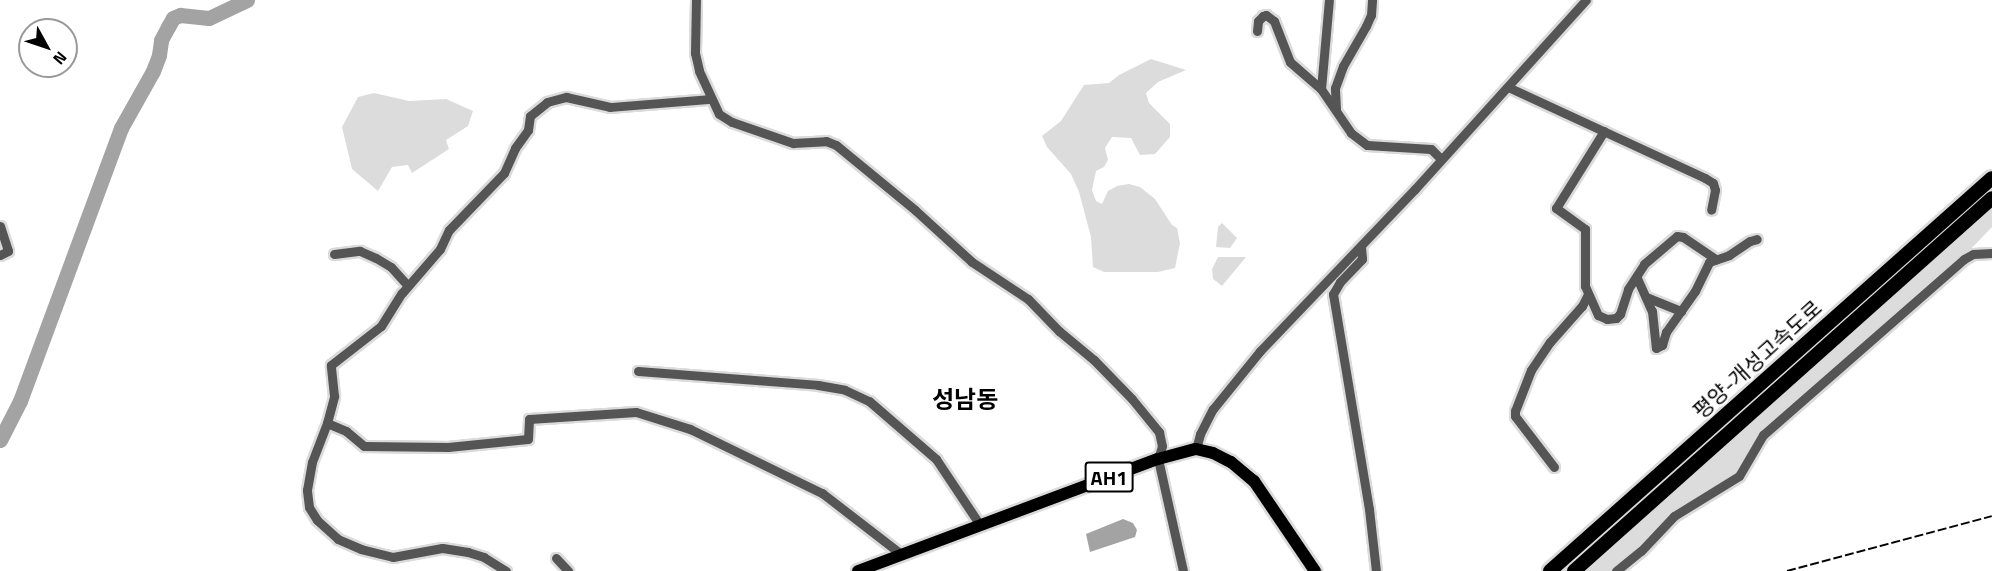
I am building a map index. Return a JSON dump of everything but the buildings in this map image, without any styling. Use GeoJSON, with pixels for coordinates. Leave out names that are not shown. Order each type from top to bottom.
{"type":"FeatureCollection","features":[{"type":"Feature","properties":{"kind":"highway","name":"평양-개성고속도로"},"geometry":{"type":"LineString","coordinates":[[1550,571],[1992,178]]}},
{"type":"Feature","properties":{"kind":"highway","name":"평양-개성고속도로"},"geometry":{"type":"LineString","coordinates":[[1574,571],[1992,198]]}},
{"type":"Feature","properties":{"kind":"main road","name":"AH1"},"geometry":{"type":"LineString","coordinates":[[858,571],[1158,459],[1196,449]]}},
{"type":"Feature","properties":{"kind":"main road"},"geometry":{"type":"LineString","coordinates":[[1196,449],[1213,453],[1231,462],[1254,481],[1315,571]]}},
{"type":"Feature","properties":{"kind":"street"},"geometry":{"type":"LineString","coordinates":[[696,0],[695,52],[699,71],[710,99],[719,114],[732,122],[793,143],[826,141],[836,145],[915,210],[972,262],[992,277],[1015,289],[1059,331],[1094,360],[1152,423],[1159,432],[1162,446],[1158,459],[1183,571]]}},
{"type":"Feature","properties":{"kind":"street"},"geometry":{"type":"LineString","coordinates":[[1321,89],[1329,0]]}},
{"type":"Feature","properties":{"kind":"street"},"geometry":{"type":"LineString","coordinates":[[1336,109],[1335,88],[1343,66],[1368,21],[1372,0]]}},
{"type":"Feature","properties":{"kind":"street"},"geometry":{"type":"LineString","coordinates":[[1196,449],[1200,434],[1213,409],[1260,351],[1361,247],[1586,0]]}},
{"type":"Feature","properties":{"kind":"street"},"geometry":{"type":"LineString","coordinates":[[1257,31],[1258,21],[1263,16],[1266,15],[1274,21],[1290,62],[1321,89],[1351,133],[1367,145],[1431,149],[1441,159]]}},
{"type":"Feature","properties":{"kind":"street"},"geometry":{"type":"LineString","coordinates":[[1508,87],[1713,183],[1711,210]]}},
{"type":"Feature","properties":{"kind":"street"},"geometry":{"type":"LineString","coordinates":[[506,571],[484,557],[442,548],[393,557],[361,549],[338,539],[317,520],[309,507],[307,490],[312,462],[327,423],[334,396],[331,365],[375,333],[408,286],[440,249],[449,230],[504,173],[515,148],[528,130],[530,116],[547,102],[566,97],[610,107],[710,99]]}},
{"type":"Feature","properties":{"kind":"street"},"geometry":{"type":"LineString","coordinates":[[1604,131],[1556,208],[1585,229],[1588,294],[1598,315],[1616,318],[1620,314],[1628,289],[1644,264],[1677,236],[1683,237],[1716,259]]}},
{"type":"Feature","properties":{"kind":"street"},"geometry":{"type":"LineString","coordinates":[[0,226],[8,251],[0,255]]}},
{"type":"Feature","properties":{"kind":"street"},"geometry":{"type":"LineString","coordinates":[[1637,278],[1652,311],[1656,348],[1662,345],[1666,332],[1695,291],[1705,267],[1716,259],[1729,255],[1750,240],[1757,239]]}},
{"type":"Feature","properties":{"kind":"street"},"geometry":{"type":"LineString","coordinates":[[1361,247],[1362,260],[1340,282],[1333,294],[1369,509],[1376,571]]}},
{"type":"Feature","properties":{"kind":"street"},"geometry":{"type":"LineString","coordinates":[[334,254],[360,251],[391,267],[408,286]]}},
{"type":"Feature","properties":{"kind":"street"},"geometry":{"type":"LineString","coordinates":[[1616,571],[1641,551],[1674,516],[1739,476],[1763,435],[1964,259],[1973,254],[1992,253]]}},
{"type":"Feature","properties":{"kind":"street"},"geometry":{"type":"LineString","coordinates":[[1554,467],[1527,432],[1515,411],[1531,370],[1550,342],[1582,306],[1588,294]]}},
{"type":"Feature","properties":{"kind":"street"},"geometry":{"type":"LineString","coordinates":[[1647,297],[1682,311]]}},
{"type":"Feature","properties":{"kind":"street"},"geometry":{"type":"LineString","coordinates":[[638,371],[818,385],[845,390],[869,401],[936,459],[949,483],[980,525]]}},
{"type":"Feature","properties":{"kind":"street"},"geometry":{"type":"LineString","coordinates":[[327,423],[346,431],[364,446],[448,447],[528,439],[529,420],[636,412],[690,429],[822,493],[901,554]]}},
{"type":"Feature","properties":{"kind":"street"},"geometry":{"type":"LineString","coordinates":[[556,558],[568,571]]}},
{"type":"Feature","properties":{"kind":"shaded area"},"geometry":{"type":"Polygon","coordinates":[[[1151,59],[1186,70],[1158,82],[1146,93],[1149,103],[1170,124],[1170,137],[1155,154],[1140,155],[1131,138],[1112,137],[1105,148],[1108,160],[1104,167],[1096,171],[1092,190],[1096,201],[1102,204],[1108,191],[1117,186],[1129,184],[1140,187],[1155,199],[1172,225],[1177,228],[1180,243],[1175,268],[1158,272],[1104,272],[1093,267],[1091,237],[1079,192],[1071,174],[1047,147],[1042,136],[1061,121],[1084,85],[1109,83],[1119,75],[1151,59]]]}},
{"type":"Feature","properties":{"kind":"shaded area"},"geometry":{"type":"Polygon","coordinates":[[[374,93],[409,101],[446,99],[473,111],[468,126],[446,140],[449,149],[412,173],[408,165],[392,167],[378,191],[352,169],[342,127],[358,97],[374,93]]]}},
{"type":"Feature","properties":{"kind":"shaded area"},"geometry":{"type":"Polygon","coordinates":[[[1992,204],[1992,227],[1965,255],[1770,425],[1753,443],[1743,465],[1733,477],[1666,517],[1627,560],[1612,571],[1587,571],[1992,204]]]}},
{"type":"Feature","properties":{"kind":"shaded area"},"geometry":{"type":"Polygon","coordinates":[[[1222,223],[1237,238],[1230,248],[1216,247],[1218,227],[1222,223]]]}},
{"type":"Feature","properties":{"kind":"shaded area"},"geometry":{"type":"Polygon","coordinates":[[[1218,257],[1246,257],[1222,286],[1213,279],[1212,269],[1218,257]]]}},
{"type":"Feature","properties":{"kind":"shaded area"},"geometry":{"type":"Polygon","coordinates":[[[1123,519],[1133,523],[1137,530],[1135,537],[1090,552],[1086,534],[1123,519]]]}},
{"type":"Feature","properties":{"kind":"waterway"},"geometry":{"type":"LineString","coordinates":[[0,440],[20,401],[121,128],[153,71],[159,55],[161,40],[173,18],[180,15],[209,18],[247,0]]}},
{"type":"Feature","properties":{"kind":"railway"},"geometry":{"type":"LineString","coordinates":[[1787,571],[1992,516]]}},
{"type":"Feature","properties":{"kind":"district","name":"성남동"},"geometry":{"type":"Point","coordinates":[965,400]}}]}
